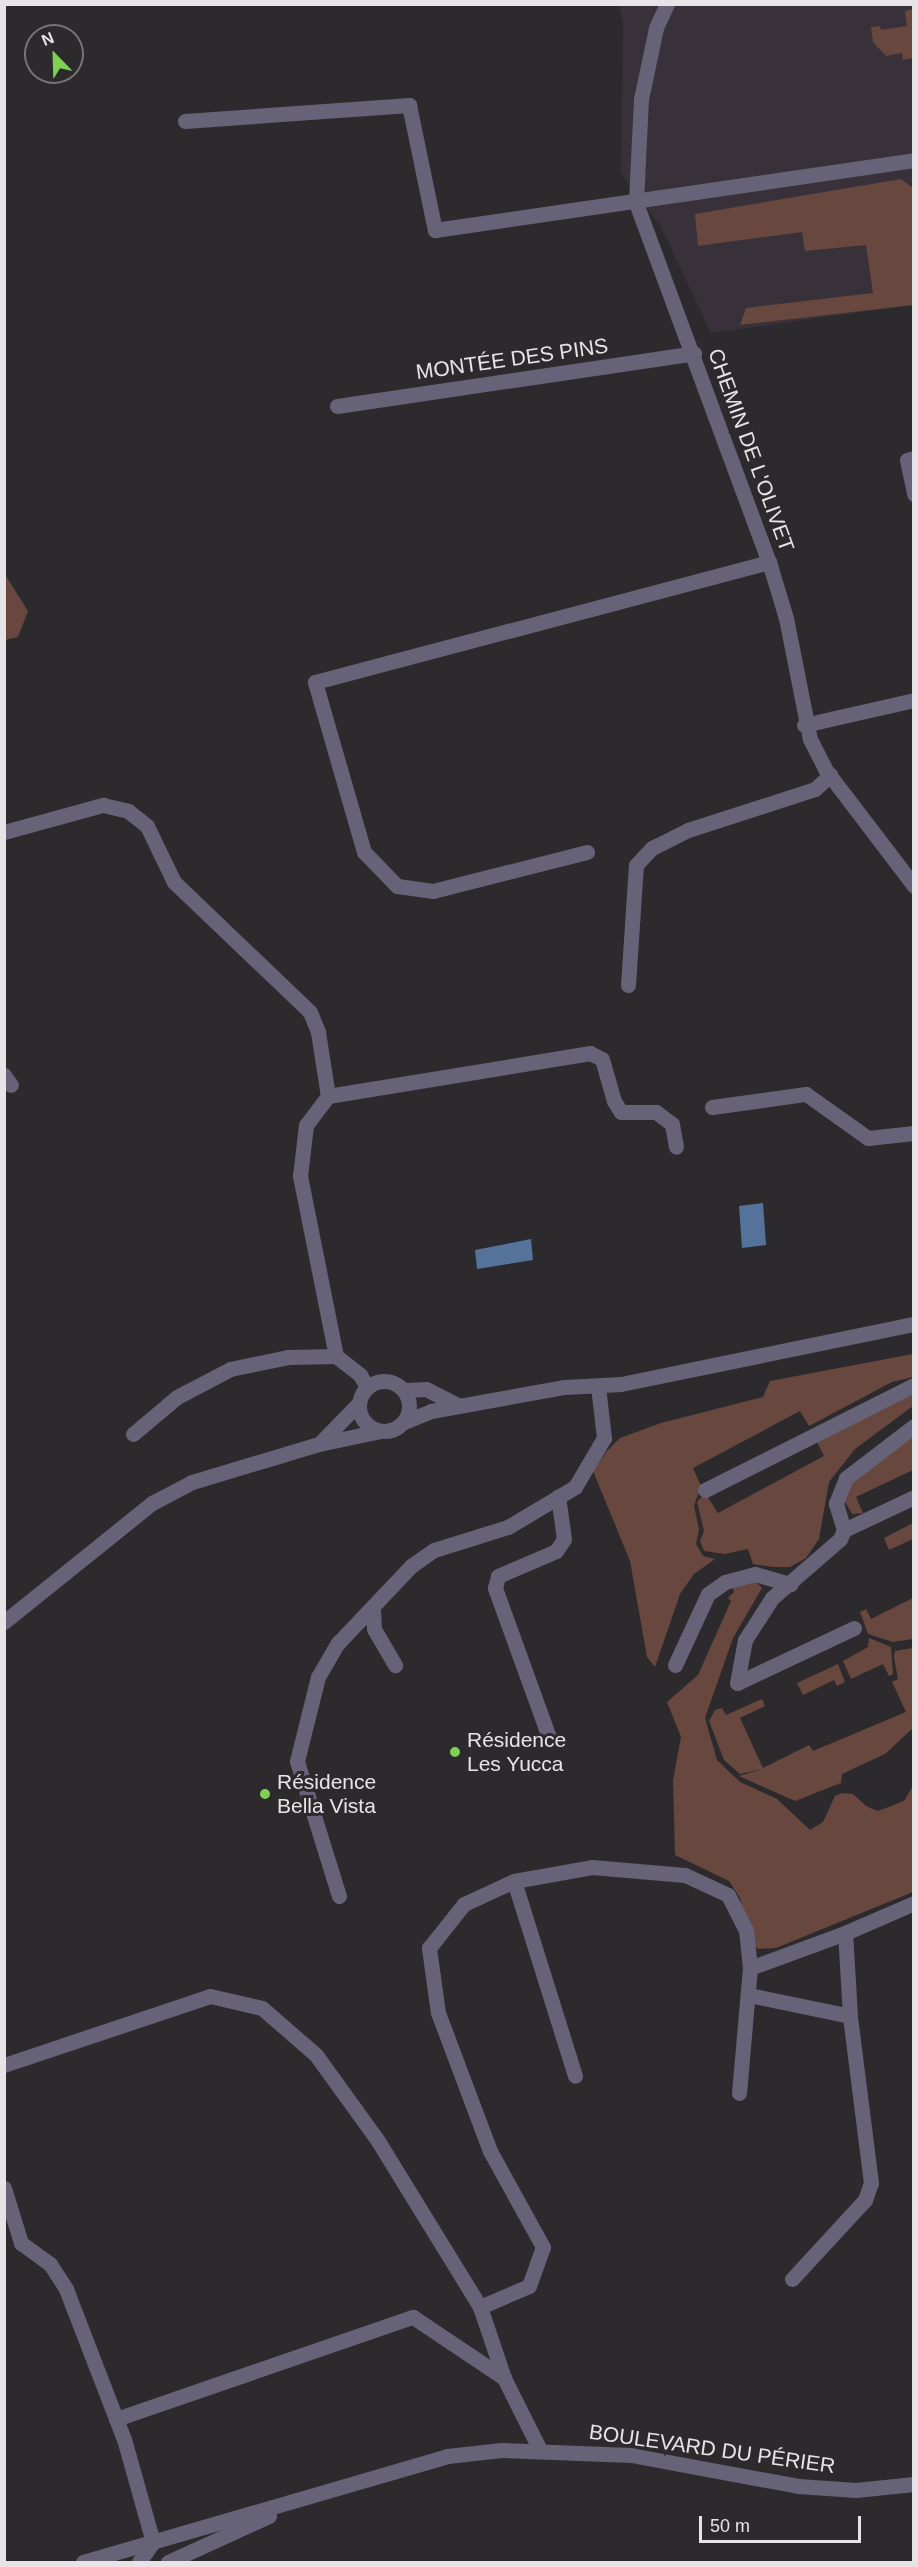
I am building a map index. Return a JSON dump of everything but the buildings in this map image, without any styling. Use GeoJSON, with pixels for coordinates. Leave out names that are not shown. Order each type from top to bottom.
{"type":"FeatureCollection","features":[{"type":"Feature","properties":{"kind":"street","name":"CHEMIN DE L'OLIVET"},"geometry":{"type":"LineString","coordinates":[[667,4],[657,28],[641,99],[636,202],[769,562],[786,618],[804,725],[830,776],[914,886]]}},
{"type":"Feature","properties":{"kind":"street"},"geometry":{"type":"LineString","coordinates":[[185,121],[409,105],[435,230],[914,160]]}},
{"type":"Feature","properties":{"kind":"street","name":"MONTÉE DES PINS"},"geometry":{"type":"LineString","coordinates":[[337,406],[694,354]]}},
{"type":"Feature","properties":{"kind":"street"},"geometry":{"type":"LineString","coordinates":[[914,458],[907,460],[914,494]]}},
{"type":"Feature","properties":{"kind":"street"},"geometry":{"type":"LineString","coordinates":[[587,852],[433,891],[397,885],[364,852],[315,682],[769,562]]}},
{"type":"Feature","properties":{"kind":"street"},"geometry":{"type":"LineString","coordinates":[[804,725],[914,700]]}},
{"type":"Feature","properties":{"kind":"street"},"geometry":{"type":"LineString","coordinates":[[628,985],[636,865],[652,848],[688,830],[815,789],[830,776]]}},
{"type":"Feature","properties":{"kind":"street"},"geometry":{"type":"LineString","coordinates":[[4,832],[103,805],[128,811],[147,826],[174,882],[310,1012],[318,1032],[328,1096]]}},
{"type":"Feature","properties":{"kind":"street"},"geometry":{"type":"LineString","coordinates":[[336,1356],[300,1176],[306,1125],[328,1096],[590,1053],[602,1059],[614,1101],[621,1112],[656,1112],[672,1124],[676,1147]]}},
{"type":"Feature","properties":{"kind":"street"},"geometry":{"type":"LineString","coordinates":[[712,1107],[806,1094],[868,1138],[914,1133]]}},
{"type":"Feature","properties":{"kind":"street"},"geometry":{"type":"LineString","coordinates":[[4,1622],[152,1503],[192,1482],[319,1444],[393,1430],[404,1422],[431,1411],[565,1387],[598,1386],[914,1324]]}},
{"type":"Feature","properties":{"kind":"street"},"geometry":{"type":"LineString","coordinates":[[133,1434],[177,1397],[230,1370],[288,1357],[336,1356],[360,1375],[367,1387]]}},
{"type":"Feature","properties":{"kind":"street"},"geometry":{"type":"LineString","coordinates":[[319,1444],[359,1403],[367,1387],[379,1381],[393,1382],[405,1390],[426,1389],[459,1406]]}},
{"type":"Feature","properties":{"kind":"street"},"geometry":{"type":"LineString","coordinates":[[705,1490],[914,1385]]}},
{"type":"Feature","properties":{"kind":"street"},"geometry":{"type":"LineString","coordinates":[[339,1896],[297,1761],[318,1677],[338,1643],[373,1610],[411,1566],[434,1550],[508,1527],[575,1486],[604,1438],[598,1386]]}},
{"type":"Feature","properties":{"kind":"street"},"geometry":{"type":"LineString","coordinates":[[404,1422],[409,1412],[405,1390]]}},
{"type":"Feature","properties":{"kind":"street"},"geometry":{"type":"LineString","coordinates":[[359,1403],[364,1420],[380,1431]]}},
{"type":"Feature","properties":{"kind":"street"},"geometry":{"type":"LineString","coordinates":[[854,1628],[737,1683],[745,1640],[771,1598],[791,1584],[840,1539],[844,1530],[836,1503],[846,1478],[914,1426]]}},
{"type":"Feature","properties":{"kind":"street"},"geometry":{"type":"LineString","coordinates":[[550,1740],[495,1588],[498,1576],[556,1551],[564,1539],[558,1496]]}},
{"type":"Feature","properties":{"kind":"street"},"geometry":{"type":"LineString","coordinates":[[844,1530],[914,1497]]}},
{"type":"Feature","properties":{"kind":"street"},"geometry":{"type":"LineString","coordinates":[[675,1665],[708,1594],[725,1582],[755,1574],[791,1584]]}},
{"type":"Feature","properties":{"kind":"street"},"geometry":{"type":"LineString","coordinates":[[373,1610],[374,1629],[395,1665]]}},
{"type":"Feature","properties":{"kind":"street"},"geometry":{"type":"LineString","coordinates":[[480,2307],[529,2286],[543,2247],[490,2151],[438,2013],[429,1948],[464,1904],[514,1881],[592,1868],[685,1875],[728,1895],[746,1930],[750,1968],[740,2093]]}},
{"type":"Feature","properties":{"kind":"street"},"geometry":{"type":"LineString","coordinates":[[514,1881],[575,2076]]}},
{"type":"Feature","properties":{"kind":"street"},"geometry":{"type":"LineString","coordinates":[[750,1968],[845,1933],[914,1903]]}},
{"type":"Feature","properties":{"kind":"street"},"geometry":{"type":"LineString","coordinates":[[792,2279],[865,2200],[871,2183],[850,2016],[845,1933]]}},
{"type":"Feature","properties":{"kind":"street"},"geometry":{"type":"LineString","coordinates":[[749,1995],[850,2016]]}},
{"type":"Feature","properties":{"kind":"street"},"geometry":{"type":"LineString","coordinates":[[4,2066],[210,1996],[262,2008],[322,2065],[378,2141],[480,2307],[504,2378],[540,2450]]}},
{"type":"Feature","properties":{"kind":"street"},"geometry":{"type":"LineString","coordinates":[[4,2188],[21,2243],[50,2264],[66,2289],[116,2419],[153,2542]]}},
{"type":"Feature","properties":{"kind":"street"},"geometry":{"type":"LineString","coordinates":[[116,2419],[413,2317],[504,2378]]}},
{"type":"Feature","properties":{"kind":"street","name":"BOULEVARD DU PÉRIER"},"geometry":{"type":"LineString","coordinates":[[299,2501],[447,2456],[540,2450],[631,2455],[798,2486],[856,2490],[914,2484]]}},
{"type":"Feature","properties":{"kind":"street"},"geometry":{"type":"LineString","coordinates":[[83,2562],[299,2501]]}},
{"type":"Feature","properties":{"kind":"street"},"geometry":{"type":"LineString","coordinates":[[168,2562],[299,2501]]}},
{"type":"Feature","properties":{"kind":"street"},"geometry":{"type":"LineString","coordinates":[[139,2562],[153,2542]]}},
{"type":"Feature","properties":{"kind":"shaded area"},"geometry":{"type":"Polygon","coordinates":[[[619,5],[913,5],[913,305],[711,333],[661,227],[621,173],[623,24],[619,5]]]}},
{"type":"Feature","properties":{"kind":"shaded area"},"geometry":{"type":"Polygon","coordinates":[[[913,9],[913,58],[903,60],[902,53],[886,56],[873,42],[871,27],[880,26],[881,30],[907,26],[905,11],[913,9]]]}},
{"type":"Feature","properties":{"kind":"shaded area"},"geometry":{"type":"Polygon","coordinates":[[[901,179],[913,188],[913,305],[740,325],[746,308],[873,293],[866,245],[805,251],[802,232],[698,246],[695,214],[901,179]]]}},
{"type":"Feature","properties":{"kind":"shaded area"},"geometry":{"type":"Polygon","coordinates":[[[4,573],[28,611],[18,637],[5,640],[4,573]]]}},
{"type":"Feature","properties":{"kind":"shaded area"},"geometry":{"type":"Polygon","coordinates":[[[913,1354],[913,1377],[892,1382],[809,1426],[800,1411],[693,1468],[701,1486],[694,1506],[699,1529],[696,1544],[703,1556],[715,1559],[694,1574],[680,1594],[655,1667],[647,1657],[630,1561],[593,1471],[607,1451],[620,1438],[661,1423],[763,1397],[770,1381],[913,1354]]]}},
{"type":"Feature","properties":{"kind":"shaded area"},"geometry":{"type":"Polygon","coordinates":[[[913,1391],[913,1406],[855,1449],[829,1482],[819,1539],[806,1558],[790,1567],[773,1567],[753,1564],[748,1549],[725,1554],[704,1551],[700,1541],[704,1531],[697,1502],[705,1493],[718,1513],[824,1456],[817,1442],[913,1391]]]}},
{"type":"Feature","properties":{"kind":"shaded area"},"geometry":{"type":"Polygon","coordinates":[[[913,1433],[913,1470],[856,1497],[863,1513],[852,1514],[844,1500],[852,1482],[913,1433]]]}},
{"type":"Feature","properties":{"kind":"shaded area"},"geometry":{"type":"Polygon","coordinates":[[[913,1523],[913,1539],[889,1550],[884,1538],[913,1523]]]}},
{"type":"Feature","properties":{"kind":"shaded area"},"geometry":{"type":"Polygon","coordinates":[[[754,1580],[762,1588],[733,1638],[705,1718],[717,1760],[740,1782],[777,1799],[810,1830],[823,1822],[835,1796],[842,1793],[853,1794],[866,1806],[878,1811],[904,1801],[913,1786],[913,1892],[776,1948],[758,1949],[749,1939],[740,1898],[729,1881],[675,1855],[673,1780],[681,1737],[667,1702],[698,1675],[731,1601],[728,1598],[734,1592],[732,1586],[754,1580]]]}},
{"type":"Feature","properties":{"kind":"shaded area"},"geometry":{"type":"Polygon","coordinates":[[[913,1598],[913,1639],[893,1642],[868,1634],[860,1612],[866,1609],[871,1619],[913,1598]]]}},
{"type":"Feature","properties":{"kind":"shaded area"},"geometry":{"type":"Polygon","coordinates":[[[869,1638],[891,1647],[893,1674],[889,1676],[883,1664],[851,1679],[843,1661],[868,1647],[869,1638]]]}},
{"type":"Feature","properties":{"kind":"shaded area"},"geometry":{"type":"Polygon","coordinates":[[[913,1648],[913,1728],[885,1754],[842,1774],[841,1783],[795,1801],[739,1776],[762,1769],[740,1774],[724,1760],[709,1721],[715,1710],[722,1708],[726,1715],[762,1699],[765,1706],[740,1718],[763,1768],[809,1745],[813,1751],[906,1712],[892,1682],[898,1679],[894,1657],[895,1651],[913,1648]]]}},
{"type":"Feature","properties":{"kind":"shaded area"},"geometry":{"type":"Polygon","coordinates":[[[838,1664],[845,1682],[837,1686],[834,1680],[803,1695],[797,1683],[838,1664]]]}},
{"type":"Feature","properties":{"kind":"water"},"geometry":{"type":"Polygon","coordinates":[[[763,1203],[766,1245],[742,1248],[739,1206],[763,1203]]]}},
{"type":"Feature","properties":{"kind":"water"},"geometry":{"type":"Polygon","coordinates":[[[531,1239],[533,1260],[477,1269],[475,1250],[531,1239]]]}},
{"type":"Feature","properties":{"kind":"place","name":"Résidence Les Yucca"},"geometry":{"type":"Point","coordinates":[455,1752]}},
{"type":"Feature","properties":{"kind":"place","name":"Résidence Bella Vista"},"geometry":{"type":"Point","coordinates":[265,1794]}}]}
